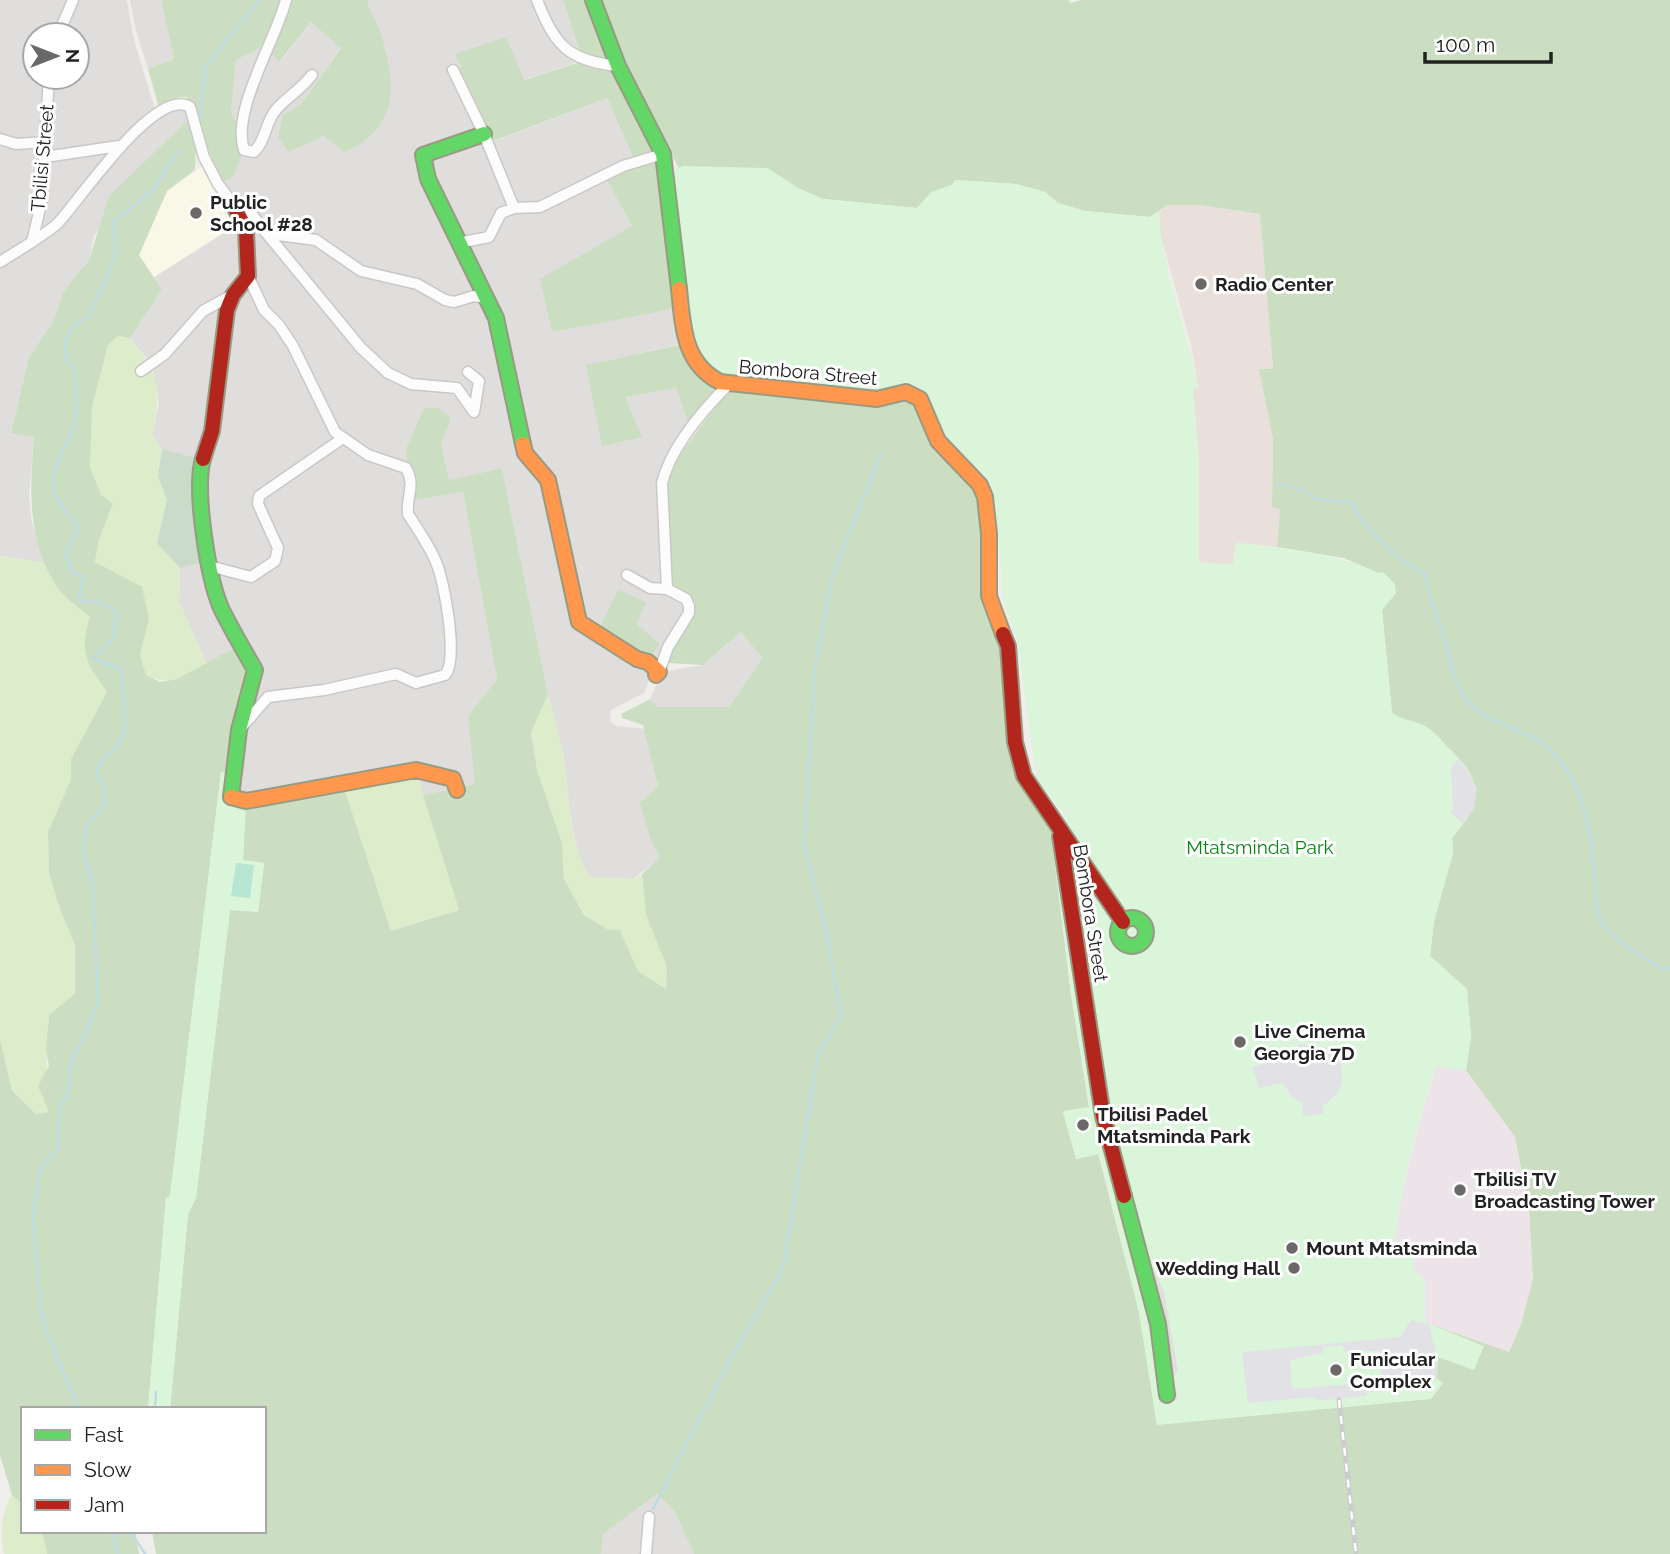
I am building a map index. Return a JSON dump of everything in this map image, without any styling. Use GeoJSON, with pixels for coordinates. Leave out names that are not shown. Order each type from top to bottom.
{"type":"FeatureCollection","features":[{"type":"Feature","properties":{"kind":"street"},"geometry":{"type":"LineString","coordinates":[[64,21],[73,0]]}},
{"type":"Feature","properties":{"kind":"street"},"geometry":{"type":"LineString","coordinates":[[286,0],[281,21],[243,110],[240,130],[244,150],[254,152],[263,143],[275,110],[301,90],[312,75]]}},
{"type":"Feature","properties":{"kind":"street"},"geometry":{"type":"LineString","coordinates":[[537,0],[558,40],[571,55],[618,66]]}},
{"type":"Feature","properties":{"kind":"street"},"geometry":{"type":"LineString","coordinates":[[458,243],[489,237],[496,229],[498,215],[514,208],[540,207],[623,166],[663,154],[618,66],[593,0]]}},
{"type":"Feature","properties":{"kind":"street"},"geometry":{"type":"LineString","coordinates":[[453,70],[484,134],[514,208]]}},
{"type":"Feature","properties":{"kind":"street","name":"Tbilisi Street"},"geometry":{"type":"LineString","coordinates":[[32,242],[41,204],[48,91]]}},
{"type":"Feature","properties":{"kind":"street"},"geometry":{"type":"LineString","coordinates":[[0,262],[57,225],[119,146],[158,113],[174,103],[183,103],[190,107],[204,157],[246,230],[248,276],[257,298],[293,346],[335,432],[368,455],[406,468],[410,475],[412,487],[407,506],[408,514],[438,564],[448,610],[448,671],[428,681],[416,683],[396,674],[324,690],[268,698],[239,730]]}},
{"type":"Feature","properties":{"kind":"street"},"geometry":{"type":"LineString","coordinates":[[484,134],[423,155],[428,179],[496,318],[524,453],[548,480],[579,622],[637,659],[648,662],[657,674]]}},
{"type":"Feature","properties":{"kind":"street"},"geometry":{"type":"LineString","coordinates":[[0,139],[16,144],[46,142]]}},
{"type":"Feature","properties":{"kind":"street"},"geometry":{"type":"LineString","coordinates":[[45,157],[119,146]]}},
{"type":"Feature","properties":{"kind":"street","name":"Bombora Street"},"geometry":{"type":"LineString","coordinates":[[663,154],[685,343],[697,366],[714,381],[728,385],[877,400],[906,393],[920,399],[938,441],[972,477],[985,497],[989,534],[989,596],[1007,646],[1018,760],[1032,792],[1059,831],[1103,1116],[1158,1324],[1167,1395]]}},
{"type":"Feature","properties":{"kind":"street"},"geometry":{"type":"LineString","coordinates":[[233,204],[250,212],[360,348],[388,373],[411,384],[457,388],[474,412],[479,381],[468,372]]}},
{"type":"Feature","properties":{"kind":"street"},"geometry":{"type":"LineString","coordinates":[[263,229],[278,235],[316,240],[361,271],[417,284],[445,300],[454,302],[481,296],[488,298]]}},
{"type":"Feature","properties":{"kind":"street"},"geometry":{"type":"LineString","coordinates":[[248,276],[233,295],[224,325],[212,431],[199,472],[202,523],[220,606],[255,670],[239,730],[231,799],[246,800],[416,771],[453,779],[457,790]]}},
{"type":"Feature","properties":{"kind":"street"},"geometry":{"type":"LineString","coordinates":[[141,371],[165,354],[188,324],[203,311],[233,295]]}},
{"type":"Feature","properties":{"kind":"street"},"geometry":{"type":"LineString","coordinates":[[667,589],[662,483],[666,469],[713,400],[728,385]]}},
{"type":"Feature","properties":{"kind":"street"},"geometry":{"type":"LineString","coordinates":[[213,567],[251,578],[275,561],[278,548],[258,504],[259,496],[342,438]]}},
{"type":"Feature","properties":{"kind":"street"},"geometry":{"type":"LineString","coordinates":[[627,575],[650,587],[667,589],[685,599],[690,610],[668,646],[657,674]]}},
{"type":"Feature","properties":{"kind":"street"},"geometry":{"type":"LineString","coordinates":[[1059,831],[1123,922]]}},
{"type":"Feature","properties":{"kind":"street"},"geometry":{"type":"LineString","coordinates":[[646,1554],[649,1517]]}},
{"type":"Feature","properties":{"kind":"shaded area"},"geometry":{"type":"Polygon","coordinates":[[[0,0],[69,0],[61,21],[21,21],[21,91],[44,91],[42,139],[12,140],[0,136],[0,0]]]}},
{"type":"Feature","properties":{"kind":"shaded area"},"geometry":{"type":"Polygon","coordinates":[[[78,0],[127,0],[133,36],[156,113],[120,139],[62,153],[52,149],[52,91],[91,91],[91,21],[68,21],[78,0]]]}},
{"type":"Feature","properties":{"kind":"shaded area"},"geometry":{"type":"Polygon","coordinates":[[[130,0],[161,0],[174,59],[148,69],[130,0]]]}},
{"type":"Feature","properties":{"kind":"shaded area"},"geometry":{"type":"Polygon","coordinates":[[[367,0],[563,0],[583,60],[523,80],[506,37],[456,54],[462,67],[453,70],[514,208],[541,207],[605,175],[632,226],[541,279],[552,331],[680,308],[685,343],[587,365],[642,437],[624,397],[676,388],[689,426],[667,458],[682,602],[687,607],[664,643],[644,693],[611,710],[610,721],[616,726],[645,729],[658,786],[651,841],[661,857],[633,879],[589,877],[580,862],[571,820],[563,752],[548,695],[502,468],[449,480],[441,444],[451,418],[424,408],[406,448],[409,501],[463,492],[497,679],[468,716],[476,784],[423,795],[416,771],[231,799],[219,658],[207,664],[179,602],[180,568],[210,560],[201,459],[162,449],[152,434],[159,403],[152,365],[130,338],[162,290],[154,277],[241,222],[246,207],[226,191],[222,182],[233,176],[240,129],[231,112],[236,60],[262,47],[281,61],[311,22],[341,47],[300,105],[283,115],[289,152],[324,136],[367,0]]]}},
{"type":"Feature","properties":{"kind":"shaded area"},"geometry":{"type":"Polygon","coordinates":[[[607,98],[634,159],[566,187],[562,195],[539,205],[520,205],[512,195],[492,142],[607,98]]]}},
{"type":"Feature","properties":{"kind":"shaded area"},"geometry":{"type":"Polygon","coordinates":[[[183,103],[194,117],[142,168],[94,236],[89,260],[63,292],[54,320],[29,357],[11,433],[34,437],[29,495],[32,523],[46,563],[0,556],[0,139],[46,142],[45,156],[119,146],[158,113],[183,103]]]}},
{"type":"Feature","properties":{"kind":"shaded area","name":"Public School #28"},"geometry":{"type":"Polygon","coordinates":[[[204,165],[241,222],[154,277],[139,255],[167,191],[204,165]]]}},
{"type":"Feature","properties":{"kind":"shaded area"},"geometry":{"type":"Polygon","coordinates":[[[1168,205],[1200,205],[1260,214],[1273,369],[1260,369],[1273,438],[1272,507],[1280,510],[1277,547],[1236,543],[1233,565],[1199,562],[1199,463],[1193,388],[1198,387],[1191,345],[1160,233],[1159,212],[1168,205]]]}},
{"type":"Feature","properties":{"kind":"shaded area"},"geometry":{"type":"Polygon","coordinates":[[[741,632],[762,658],[729,707],[657,707],[650,699],[662,672],[703,665],[741,632]]]}},
{"type":"Feature","properties":{"kind":"shaded area"},"geometry":{"type":"Polygon","coordinates":[[[1459,758],[1477,788],[1474,808],[1463,824],[1450,811],[1453,809],[1451,766],[1459,758]]]}},
{"type":"Feature","properties":{"kind":"shaded area"},"geometry":{"type":"Polygon","coordinates":[[[1302,1044],[1330,1048],[1341,1060],[1342,1083],[1336,1095],[1323,1106],[1323,1114],[1303,1116],[1302,1103],[1292,1097],[1283,1083],[1259,1088],[1252,1067],[1281,1059],[1288,1049],[1302,1044]]]}},
{"type":"Feature","properties":{"kind":"shaded area"},"geometry":{"type":"Polygon","coordinates":[[[1436,1065],[1466,1070],[1515,1137],[1529,1207],[1533,1279],[1521,1324],[1508,1352],[1424,1322],[1425,1281],[1395,1246],[1397,1220],[1410,1158],[1436,1065]]]}},
{"type":"Feature","properties":{"kind":"shaded area"},"geometry":{"type":"Polygon","coordinates":[[[1103,1100],[1150,1262],[1164,1292],[1178,1371],[1172,1377],[1178,1399],[1160,1400],[1151,1324],[1095,1103],[1103,1100]]]}},
{"type":"Feature","properties":{"kind":"shaded area"},"geometry":{"type":"Polygon","coordinates":[[[1411,1320],[1429,1324],[1437,1357],[1437,1379],[1423,1389],[1367,1392],[1367,1396],[1317,1401],[1316,1397],[1248,1403],[1242,1352],[1400,1337],[1411,1320]],[[1343,1345],[1323,1347],[1323,1353],[1290,1360],[1292,1389],[1382,1381],[1380,1351],[1344,1351],[1343,1345]]]}},
{"type":"Feature","properties":{"kind":"shaded area"},"geometry":{"type":"Polygon","coordinates":[[[657,1494],[675,1512],[694,1554],[650,1554],[653,1517],[649,1510],[643,1523],[641,1554],[601,1554],[603,1534],[657,1494]]]}},
{"type":"Feature","properties":{"kind":"green space"},"geometry":{"type":"Polygon","coordinates":[[[161,0],[367,0],[380,31],[389,68],[391,85],[385,117],[363,142],[344,152],[324,136],[289,152],[278,138],[283,115],[300,105],[341,48],[311,22],[280,61],[262,47],[236,60],[231,112],[240,129],[244,150],[233,177],[222,182],[187,97],[179,97],[159,108],[148,69],[174,59],[161,0]]]}},
{"type":"Feature","properties":{"kind":"green space"},"geometry":{"type":"Polygon","coordinates":[[[563,0],[588,0],[657,151],[634,159],[607,98],[488,143],[453,70],[462,67],[455,54],[506,37],[524,80],[583,61],[563,0]]]}},
{"type":"Feature","properties":{"kind":"green space"},"geometry":{"type":"Polygon","coordinates":[[[600,0],[1068,0],[1070,3],[1082,0],[1670,0],[1670,1554],[694,1554],[675,1512],[657,1494],[603,1534],[601,1554],[156,1554],[152,1533],[266,1533],[266,1407],[170,1407],[188,1214],[196,1198],[230,909],[258,912],[264,863],[243,861],[246,801],[342,782],[391,931],[459,910],[423,795],[475,784],[468,716],[497,679],[463,492],[408,501],[406,448],[424,408],[438,408],[451,418],[441,444],[449,480],[502,468],[548,695],[531,732],[537,770],[562,843],[564,879],[584,915],[607,929],[620,930],[638,971],[666,989],[667,967],[646,915],[642,874],[660,857],[651,841],[640,803],[658,786],[643,725],[622,718],[621,714],[650,699],[657,707],[729,707],[762,658],[741,632],[703,665],[668,663],[695,608],[689,597],[671,588],[666,481],[671,467],[728,389],[876,406],[905,399],[914,402],[935,449],[956,465],[977,490],[983,506],[984,541],[1004,645],[1011,731],[1051,833],[1071,994],[1089,1107],[1063,1112],[1076,1159],[1098,1153],[1139,1312],[1157,1424],[1437,1379],[1437,1357],[1429,1324],[1424,1322],[1509,1352],[1521,1324],[1533,1279],[1529,1207],[1515,1137],[1466,1070],[1471,1037],[1467,989],[1430,956],[1434,921],[1453,853],[1452,838],[1467,819],[1427,727],[1402,720],[1392,713],[1382,610],[1396,593],[1378,573],[1344,558],[1277,547],[1280,510],[1272,507],[1273,438],[1259,369],[1273,369],[1260,214],[1200,205],[1168,205],[1150,217],[1085,211],[1058,203],[1045,192],[1016,184],[955,180],[952,185],[931,193],[917,208],[823,199],[798,188],[767,168],[679,168],[622,65],[600,0]]]}},
{"type":"Feature","properties":{"kind":"green space"},"geometry":{"type":"Polygon","coordinates":[[[190,118],[196,139],[195,170],[167,191],[139,255],[162,290],[130,338],[118,336],[108,345],[92,407],[90,467],[101,495],[113,503],[99,540],[95,562],[142,587],[149,619],[140,655],[146,675],[160,682],[177,679],[240,645],[252,663],[232,771],[221,772],[170,1197],[166,1198],[148,1407],[21,1407],[21,1504],[12,1495],[0,1455],[0,1039],[12,1091],[36,1114],[49,1112],[38,1086],[49,1066],[46,1050],[49,1015],[75,993],[75,945],[58,904],[49,872],[48,832],[71,779],[71,759],[107,692],[86,657],[85,640],[90,617],[55,585],[38,545],[31,492],[34,437],[11,433],[29,357],[54,320],[63,292],[89,260],[109,196],[190,118]]]}},
{"type":"Feature","properties":{"kind":"green space"},"geometry":{"type":"Polygon","coordinates":[[[656,161],[673,309],[552,332],[540,279],[632,226],[606,178],[625,168],[656,161]]]}},
{"type":"Feature","properties":{"kind":"green space","name":"Mtatsminda Park"},"geometry":{"type":"Polygon","coordinates":[[[683,166],[767,168],[798,188],[823,199],[917,208],[931,192],[952,185],[955,180],[1016,184],[1045,192],[1058,203],[1085,211],[1150,217],[1159,212],[1164,255],[1198,388],[1193,389],[1199,463],[1199,562],[1233,565],[1236,543],[1272,547],[1326,556],[1378,573],[1383,572],[1395,584],[1396,593],[1382,610],[1392,713],[1430,729],[1470,773],[1475,793],[1469,814],[1452,838],[1453,853],[1434,921],[1430,956],[1467,989],[1471,1037],[1466,1070],[1436,1066],[1405,1177],[1395,1245],[1415,1250],[1413,1268],[1425,1281],[1425,1322],[1484,1346],[1474,1370],[1438,1357],[1437,1379],[1443,1383],[1431,1399],[1157,1425],[1139,1312],[1099,1154],[1077,1159],[1063,1111],[1089,1107],[1071,994],[1054,850],[1073,834],[1063,812],[1039,783],[1018,643],[1003,600],[996,504],[989,480],[946,436],[922,388],[902,386],[869,391],[792,386],[724,377],[712,366],[698,347],[689,324],[668,172],[683,166]]]}},
{"type":"Feature","properties":{"kind":"green space"},"geometry":{"type":"Polygon","coordinates":[[[118,336],[130,338],[148,362],[156,383],[157,405],[152,434],[162,449],[158,475],[167,500],[157,543],[180,568],[179,602],[207,664],[170,680],[146,675],[140,655],[149,619],[95,563],[99,540],[113,503],[101,495],[90,467],[92,407],[108,345],[118,336]]]}},
{"type":"Feature","properties":{"kind":"green space"},"geometry":{"type":"Polygon","coordinates":[[[679,345],[692,369],[718,391],[689,426],[676,388],[625,397],[642,437],[602,446],[586,365],[679,345]]]}},
{"type":"Feature","properties":{"kind":"green space"},"geometry":{"type":"Polygon","coordinates":[[[162,449],[201,459],[211,560],[180,568],[157,543],[167,500],[158,476],[162,449]]]}},
{"type":"Feature","properties":{"kind":"green space"},"geometry":{"type":"Polygon","coordinates":[[[0,556],[46,563],[52,580],[90,617],[92,670],[107,692],[71,759],[71,779],[48,832],[49,872],[58,904],[75,945],[75,993],[49,1015],[46,1050],[49,1112],[36,1114],[12,1091],[0,1039],[0,556]]]}},
{"type":"Feature","properties":{"kind":"green space"},"geometry":{"type":"Polygon","coordinates":[[[618,590],[646,602],[636,624],[660,644],[651,656],[637,655],[599,629],[618,590]]]}},
{"type":"Feature","properties":{"kind":"green space"},"geometry":{"type":"Polygon","coordinates":[[[548,695],[562,747],[573,833],[583,863],[590,877],[633,879],[642,874],[646,915],[667,967],[667,989],[638,971],[620,930],[607,929],[584,915],[564,879],[562,843],[537,770],[531,732],[548,695]]]}},
{"type":"Feature","properties":{"kind":"green space"},"geometry":{"type":"Polygon","coordinates":[[[416,770],[459,910],[391,931],[342,782],[416,770]]]}},
{"type":"Feature","properties":{"kind":"green space"},"geometry":{"type":"Polygon","coordinates":[[[232,771],[231,799],[246,801],[243,860],[264,863],[258,912],[230,910],[196,1198],[188,1214],[170,1407],[148,1407],[166,1198],[170,1196],[221,772],[232,771]]]}},
{"type":"Feature","properties":{"kind":"green space"},"geometry":{"type":"Polygon","coordinates":[[[236,863],[254,865],[250,898],[231,896],[236,863]]]}},
{"type":"Feature","properties":{"kind":"green space"},"geometry":{"type":"Polygon","coordinates":[[[12,1495],[21,1504],[21,1533],[42,1533],[47,1554],[4,1554],[2,1523],[12,1495]]]}},
{"type":"Feature","properties":{"kind":"green space"},"geometry":{"type":"Polygon","coordinates":[[[42,1533],[135,1533],[139,1554],[47,1554],[42,1533]]]}},
{"type":"Feature","properties":{"kind":"waterway"},"geometry":{"type":"LineString","coordinates":[[200,117],[206,66],[259,0]]}},
{"type":"Feature","properties":{"kind":"waterway"},"geometry":{"type":"LineString","coordinates":[[78,1407],[41,1312],[33,1217],[41,1166],[58,1150],[60,1103],[68,1097],[70,1067],[98,1004],[93,887],[84,853],[86,827],[104,805],[103,785],[96,774],[122,739],[125,715],[121,669],[93,659],[113,638],[117,612],[104,604],[79,600],[83,576],[71,572],[66,552],[79,528],[60,503],[53,484],[56,466],[75,422],[75,368],[67,361],[64,343],[73,326],[88,317],[111,268],[116,251],[113,223],[153,190],[178,151]]}},
{"type":"Feature","properties":{"kind":"waterway"},"geometry":{"type":"LineString","coordinates":[[653,1509],[733,1354],[783,1269],[818,1054],[841,1016],[825,925],[804,847],[815,667],[833,574],[882,452]]}},
{"type":"Feature","properties":{"kind":"waterway"},"geometry":{"type":"LineString","coordinates":[[1277,483],[1304,490],[1316,499],[1352,502],[1364,522],[1383,544],[1426,574],[1452,670],[1461,692],[1486,716],[1545,745],[1570,775],[1586,819],[1592,850],[1596,904],[1604,926],[1632,950],[1664,970],[1670,968]]}},
{"type":"Feature","properties":{"kind":"waterway"},"geometry":{"type":"LineString","coordinates":[[155,1407],[156,1392]]}},
{"type":"Feature","properties":{"kind":"waterway"},"geometry":{"type":"LineString","coordinates":[[113,1533],[118,1554]]}},
{"type":"Feature","properties":{"kind":"waterway"},"geometry":{"type":"LineString","coordinates":[[131,1533],[145,1554]]}},
{"type":"Feature","properties":{"kind":"railway"},"geometry":{"type":"LineString","coordinates":[[1339,1400],[1356,1554]]}},
{"type":"Feature","properties":{"kind":"traffic: fast"},"geometry":{"type":"LineString","coordinates":[[593,0],[618,66],[663,154],[679,289]]}},
{"type":"Feature","properties":{"kind":"traffic: fast"},"geometry":{"type":"LineString","coordinates":[[484,134],[423,155],[428,179],[496,318],[523,444]]}},
{"type":"Feature","properties":{"kind":"traffic: fast"},"geometry":{"type":"LineString","coordinates":[[203,459],[201,512],[211,576],[221,608],[255,670],[239,730],[231,797]]}},
{"type":"Feature","properties":{"kind":"traffic: fast"},"geometry":{"type":"LineString","coordinates":[[1132,918],[1142,922],[1146,932],[1142,942],[1132,946],[1122,942],[1118,932],[1122,922],[1132,918]]}},
{"type":"Feature","properties":{"kind":"traffic: fast"},"geometry":{"type":"LineString","coordinates":[[1124,1196],[1158,1324],[1167,1395]]}},
{"type":"Feature","properties":{"kind":"traffic: slow"},"geometry":{"type":"LineString","coordinates":[[679,289],[684,330],[692,354],[699,365],[720,382],[877,399],[906,392],[920,399],[938,441],[980,485],[985,497],[989,534],[989,596],[1003,634]]}},
{"type":"Feature","properties":{"kind":"traffic: slow"},"geometry":{"type":"LineString","coordinates":[[523,444],[525,453],[548,480],[579,622],[637,659],[648,662],[659,672],[656,675]]}},
{"type":"Feature","properties":{"kind":"traffic: slow"},"geometry":{"type":"LineString","coordinates":[[231,797],[246,801],[416,770],[453,779],[457,790]]}},
{"type":"Feature","properties":{"kind":"traffic: jam"},"geometry":{"type":"LineString","coordinates":[[203,459],[212,431],[227,310],[233,295],[248,276],[246,230],[233,204]]}},
{"type":"Feature","properties":{"kind":"traffic: jam"},"geometry":{"type":"LineString","coordinates":[[1003,634],[1008,646],[1015,742],[1024,776],[1123,922]]}},
{"type":"Feature","properties":{"kind":"traffic: jam"},"geometry":{"type":"LineString","coordinates":[[1060,836],[1103,1116],[1124,1196]]}},
{"type":"Feature","properties":{"kind":"place","name":"Public School #28"},"geometry":{"type":"Point","coordinates":[196,213]}},
{"type":"Feature","properties":{"kind":"place","name":"Radio Center"},"geometry":{"type":"Point","coordinates":[1201,284]}},
{"type":"Feature","properties":{"kind":"place","name":"Live Cinema Georgia 7D"},"geometry":{"type":"Point","coordinates":[1240,1042]}},
{"type":"Feature","properties":{"kind":"place","name":"Tbilisi Padel Mtatsminda Park"},"geometry":{"type":"Point","coordinates":[1083,1125]}},
{"type":"Feature","properties":{"kind":"place","name":"Tbilisi TV Broadcasting Tower"},"geometry":{"type":"Point","coordinates":[1460,1190]}},
{"type":"Feature","properties":{"kind":"place","name":"Mount Mtatsminda"},"geometry":{"type":"Point","coordinates":[1292,1248]}},
{"type":"Feature","properties":{"kind":"place","name":"Wedding Hall"},"geometry":{"type":"Point","coordinates":[1294,1268]}},
{"type":"Feature","properties":{"kind":"place","name":"Funicular Complex"},"geometry":{"type":"Point","coordinates":[1336,1370]}}]}
